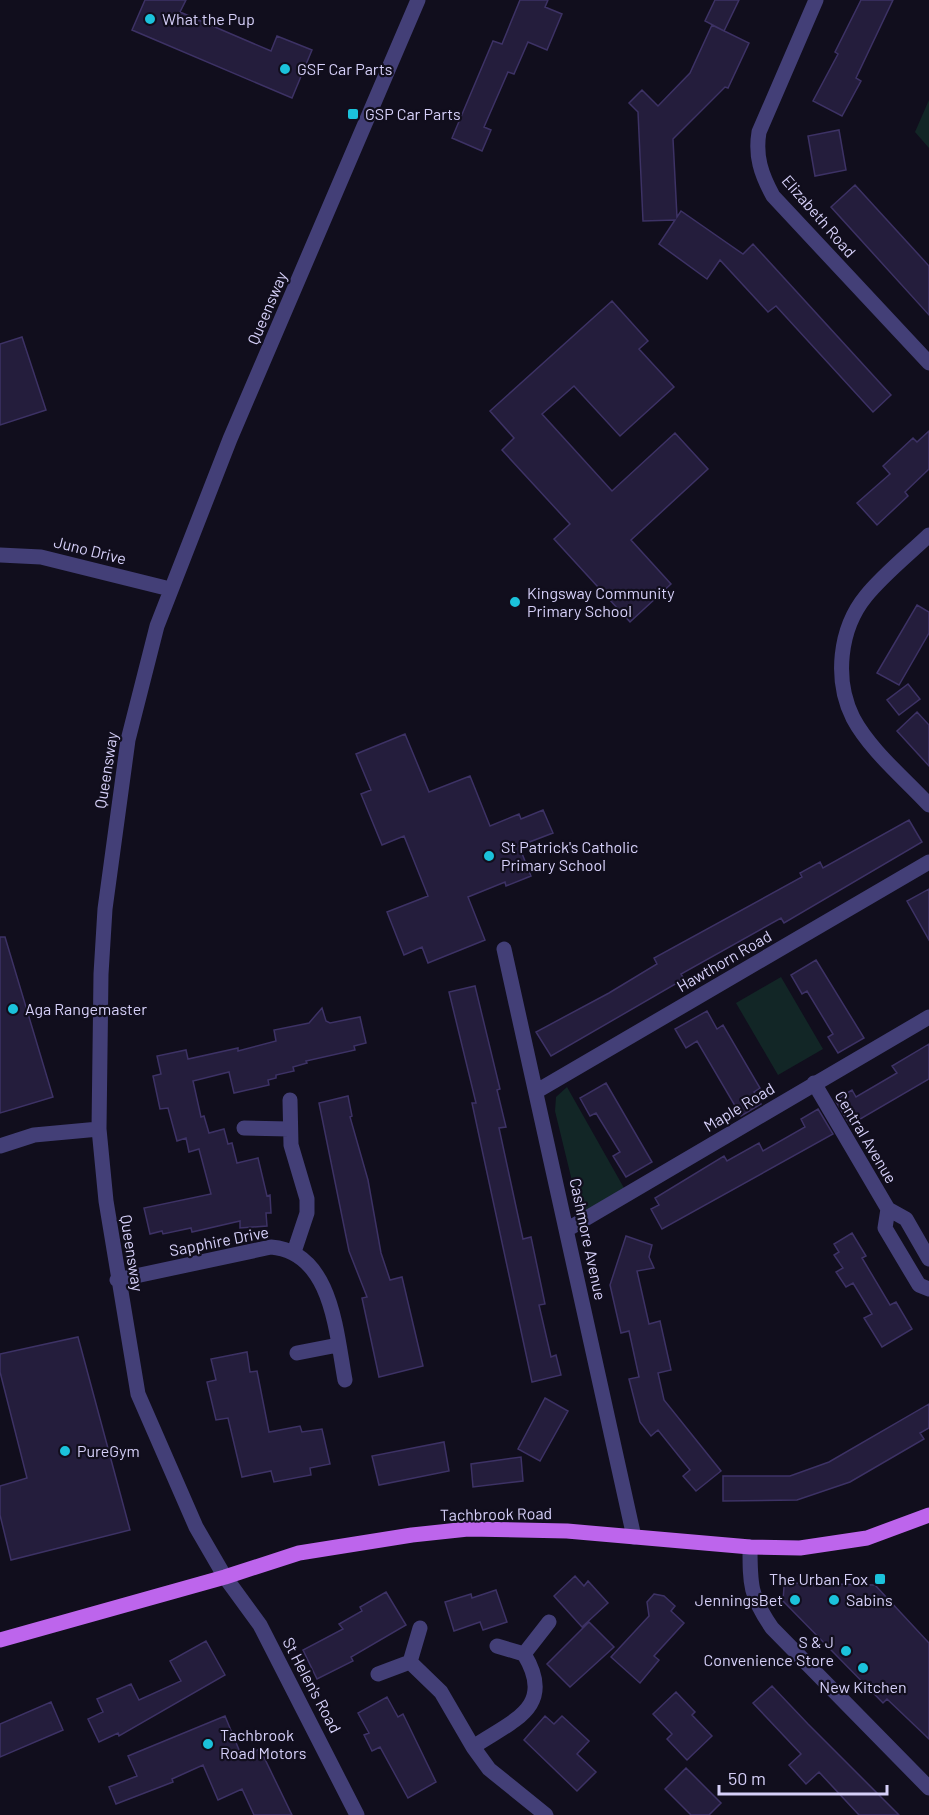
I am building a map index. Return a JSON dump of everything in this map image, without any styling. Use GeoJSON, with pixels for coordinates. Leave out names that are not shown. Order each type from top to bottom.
{"type":"FeatureCollection","features":[{"type":"Feature","properties":{"kind":"main road","name":"Tachbrook Road"},"geometry":{"type":"LineString","coordinates":[[0,1640],[307,1551],[463,1530],[567,1531],[750,1547],[800,1548],[837,1545],[886,1533],[929,1515]]}},
{"type":"Feature","properties":{"kind":"street","name":"Queensway"},"geometry":{"type":"LineString","coordinates":[[225,1576],[189,1512],[144,1410],[117,1280],[99,1129],[101,974],[105,909],[128,740],[148,655],[170,590],[230,440],[418,0]]}},
{"type":"Feature","properties":{"kind":"street","name":"Elizabeth Road"},"geometry":{"type":"LineString","coordinates":[[816,0],[759,132],[757,154],[759,166],[773,196],[929,363]]}},
{"type":"Feature","properties":{"kind":"street"},"geometry":{"type":"LineString","coordinates":[[929,535],[882,579],[860,605],[844,640],[842,658],[846,699],[854,718],[867,738],[929,805]]}},
{"type":"Feature","properties":{"kind":"street","name":"Juno Drive"},"geometry":{"type":"LineString","coordinates":[[0,555],[41,557],[170,590]]}},
{"type":"Feature","properties":{"kind":"street","name":"Hawthorn Road"},"geometry":{"type":"LineString","coordinates":[[537,1091],[929,862]]}},
{"type":"Feature","properties":{"kind":"street","name":"Cashmore Avenue"},"geometry":{"type":"LineString","coordinates":[[504,949],[568,1229],[634,1537]]}},
{"type":"Feature","properties":{"kind":"street","name":"Maple Road"},"geometry":{"type":"LineString","coordinates":[[568,1229],[929,1017]]}},
{"type":"Feature","properties":{"kind":"street","name":"Central Avenue"},"geometry":{"type":"LineString","coordinates":[[814,1083],[888,1209],[906,1219],[929,1259]]}},
{"type":"Feature","properties":{"kind":"street"},"geometry":{"type":"LineString","coordinates":[[290,1100],[289,1129],[307,1199],[307,1213],[294,1252],[317,1274],[325,1291],[345,1380]]}},
{"type":"Feature","properties":{"kind":"street"},"geometry":{"type":"LineString","coordinates":[[244,1128],[289,1129]]}},
{"type":"Feature","properties":{"kind":"street"},"geometry":{"type":"LineString","coordinates":[[0,1146],[34,1135],[99,1129]]}},
{"type":"Feature","properties":{"kind":"street","name":"Central Avenue"},"geometry":{"type":"LineString","coordinates":[[888,1209],[885,1228],[919,1285],[929,1289]]}},
{"type":"Feature","properties":{"kind":"street","name":"Sapphire Drive"},"geometry":{"type":"LineString","coordinates":[[117,1280],[271,1247],[294,1252]]}},
{"type":"Feature","properties":{"kind":"street"},"geometry":{"type":"LineString","coordinates":[[297,1353],[338,1345]]}},
{"type":"Feature","properties":{"kind":"street"},"geometry":{"type":"LineString","coordinates":[[750,1547],[751,1590],[755,1602],[772,1628],[929,1788]]}},
{"type":"Feature","properties":{"kind":"street","name":"St Helen's Road"},"geometry":{"type":"LineString","coordinates":[[225,1576],[260,1625],[357,1815]]}},
{"type":"Feature","properties":{"kind":"street"},"geometry":{"type":"LineString","coordinates":[[524,1654],[549,1622]]}},
{"type":"Feature","properties":{"kind":"street"},"geometry":{"type":"LineString","coordinates":[[410,1662],[420,1628]]}},
{"type":"Feature","properties":{"kind":"street"},"geometry":{"type":"LineString","coordinates":[[497,1647],[524,1654]]}},
{"type":"Feature","properties":{"kind":"street"},"geometry":{"type":"LineString","coordinates":[[473,1747],[520,1716],[532,1704],[536,1681],[524,1654]]}},
{"type":"Feature","properties":{"kind":"street"},"geometry":{"type":"LineString","coordinates":[[378,1674],[410,1662]]}},
{"type":"Feature","properties":{"kind":"street"},"geometry":{"type":"LineString","coordinates":[[410,1662],[441,1692],[473,1747],[496,1777],[537,1812]]}},
{"type":"Feature","properties":{"kind":"green space"},"geometry":{"type":"Polygon","coordinates":[[[929,100],[929,148],[915,132],[929,100]]]}},
{"type":"Feature","properties":{"kind":"green space"},"geometry":{"type":"Polygon","coordinates":[[[781,977],[823,1049],[778,1075],[736,1003],[781,977]]]}},
{"type":"Feature","properties":{"kind":"green space"},"geometry":{"type":"Polygon","coordinates":[[[567,1087],[624,1188],[582,1213],[579,1210],[555,1111],[556,1097],[567,1087]]]}},
{"type":"Feature","properties":{"kind":"building"},"geometry":{"type":"Polygon","coordinates":[[[145,0],[186,0],[180,12],[271,51],[277,36],[312,50],[292,98],[132,30],[145,0]]]}},
{"type":"Feature","properties":{"kind":"building"},"geometry":{"type":"Polygon","coordinates":[[[520,0],[548,0],[545,7],[562,14],[547,50],[528,42],[514,74],[508,72],[484,127],[491,130],[482,151],[452,138],[493,41],[502,44],[520,0]]]}},
{"type":"Feature","properties":{"kind":"building"},"geometry":{"type":"Polygon","coordinates":[[[715,0],[739,0],[724,31],[705,21],[715,0]]]}},
{"type":"Feature","properties":{"kind":"building"},"geometry":{"type":"Polygon","coordinates":[[[861,0],[893,0],[856,78],[861,81],[842,116],[813,101],[838,54],[835,52],[861,0]]]}},
{"type":"Feature","properties":{"kind":"building"},"geometry":{"type":"Polygon","coordinates":[[[712,25],[749,43],[728,88],[725,87],[673,139],[677,217],[681,211],[743,254],[753,244],[891,395],[873,412],[776,306],[768,312],[720,260],[707,279],[659,244],[675,220],[643,221],[638,112],[629,103],[642,90],[658,106],[690,73],[712,25]]]}},
{"type":"Feature","properties":{"kind":"building"},"geometry":{"type":"Polygon","coordinates":[[[839,130],[846,170],[815,176],[808,136],[839,130]]]}},
{"type":"Feature","properties":{"kind":"building"},"geometry":{"type":"Polygon","coordinates":[[[855,185],[929,266],[929,315],[831,207],[855,185]]]}},
{"type":"Feature","properties":{"kind":"building"},"geometry":{"type":"Polygon","coordinates":[[[612,301],[648,341],[639,349],[674,387],[620,436],[574,386],[542,414],[612,491],[675,433],[708,469],[631,540],[671,584],[630,622],[554,539],[570,524],[502,450],[514,438],[490,411],[612,301]]]}},
{"type":"Feature","properties":{"kind":"building"},"geometry":{"type":"Polygon","coordinates":[[[22,337],[46,410],[0,425],[0,344],[22,337]]]}},
{"type":"Feature","properties":{"kind":"building"},"geometry":{"type":"Polygon","coordinates":[[[929,431],[929,469],[905,492],[908,496],[877,525],[857,503],[890,474],[883,466],[913,438],[917,442],[929,431]]]}},
{"type":"Feature","properties":{"kind":"building"},"geometry":{"type":"Polygon","coordinates":[[[917,605],[929,612],[929,633],[899,685],[877,673],[917,605]]]}},
{"type":"Feature","properties":{"kind":"building"},"geometry":{"type":"Polygon","coordinates":[[[908,684],[920,699],[899,715],[887,700],[908,684]]]}},
{"type":"Feature","properties":{"kind":"building"},"geometry":{"type":"Polygon","coordinates":[[[917,712],[929,725],[929,766],[897,731],[917,712]]]}},
{"type":"Feature","properties":{"kind":"building"},"geometry":{"type":"Polygon","coordinates":[[[405,734],[429,792],[470,776],[490,826],[519,814],[521,819],[543,810],[553,833],[519,846],[531,876],[506,886],[505,882],[468,897],[485,940],[428,963],[422,947],[404,955],[387,912],[428,896],[404,836],[382,845],[361,794],[371,790],[356,754],[405,734]]]}},
{"type":"Feature","properties":{"kind":"building"},"geometry":{"type":"Polygon","coordinates":[[[909,820],[922,842],[784,923],[781,918],[681,974],[684,979],[551,1056],[536,1032],[657,964],[654,958],[802,877],[800,873],[820,862],[823,868],[909,820]]]}},
{"type":"Feature","properties":{"kind":"building"},"geometry":{"type":"Polygon","coordinates":[[[929,889],[929,940],[907,901],[929,889]]]}},
{"type":"Feature","properties":{"kind":"building","name":"Aga Rangemaster"},"geometry":{"type":"Polygon","coordinates":[[[0,937],[5,937],[53,1097],[0,1113],[0,937]]]}},
{"type":"Feature","properties":{"kind":"building"},"geometry":{"type":"Polygon","coordinates":[[[816,960],[864,1038],[838,1053],[828,1037],[833,1034],[807,991],[802,994],[791,975],[816,960]]]}},
{"type":"Feature","properties":{"kind":"building"},"geometry":{"type":"Polygon","coordinates":[[[475,986],[500,1089],[497,1090],[506,1127],[499,1128],[523,1239],[531,1237],[545,1304],[539,1305],[551,1357],[556,1355],[561,1375],[532,1382],[472,1103],[476,1103],[449,992],[475,986]]]}},
{"type":"Feature","properties":{"kind":"building"},"geometry":{"type":"Polygon","coordinates":[[[322,1008],[326,1021],[330,1023],[360,1017],[366,1043],[354,1046],[355,1050],[306,1061],[307,1063],[293,1067],[294,1071],[276,1075],[276,1078],[268,1080],[269,1085],[234,1093],[229,1072],[193,1081],[201,1117],[204,1116],[209,1133],[224,1129],[228,1144],[232,1143],[237,1163],[258,1158],[267,1196],[270,1195],[271,1213],[266,1213],[267,1226],[240,1228],[240,1221],[192,1232],[191,1228],[163,1234],[162,1231],[150,1234],[144,1208],[211,1194],[199,1149],[189,1152],[186,1138],[177,1141],[168,1108],[160,1109],[153,1076],[161,1074],[157,1056],[186,1050],[188,1059],[238,1048],[238,1051],[276,1041],[274,1030],[309,1023],[322,1008]]]}},
{"type":"Feature","properties":{"kind":"building"},"geometry":{"type":"Polygon","coordinates":[[[707,1011],[717,1029],[723,1025],[760,1088],[754,1092],[761,1104],[741,1116],[697,1041],[686,1048],[675,1029],[707,1011]]]}},
{"type":"Feature","properties":{"kind":"building"},"geometry":{"type":"Polygon","coordinates":[[[929,1044],[929,1079],[850,1125],[835,1100],[852,1090],[856,1097],[897,1073],[892,1066],[929,1044]]]}},
{"type":"Feature","properties":{"kind":"building"},"geometry":{"type":"Polygon","coordinates":[[[606,1083],[652,1162],[626,1177],[613,1156],[620,1152],[596,1113],[590,1116],[580,1098],[606,1083]]]}},
{"type":"Feature","properties":{"kind":"building"},"geometry":{"type":"Polygon","coordinates":[[[348,1096],[352,1116],[350,1117],[368,1180],[381,1253],[390,1280],[402,1277],[423,1366],[379,1377],[362,1298],[367,1297],[349,1251],[319,1103],[348,1096]]]}},
{"type":"Feature","properties":{"kind":"building"},"geometry":{"type":"Polygon","coordinates":[[[818,1109],[833,1134],[662,1229],[651,1209],[659,1205],[655,1198],[724,1156],[727,1161],[759,1143],[763,1151],[805,1127],[801,1119],[818,1109]]]}},
{"type":"Feature","properties":{"kind":"building"},"geometry":{"type":"Polygon","coordinates":[[[852,1233],[866,1256],[862,1258],[890,1305],[896,1302],[912,1329],[882,1347],[864,1318],[872,1314],[853,1283],[846,1287],[836,1272],[843,1268],[834,1255],[839,1252],[834,1244],[852,1233]]]}},
{"type":"Feature","properties":{"kind":"building"},"geometry":{"type":"Polygon","coordinates":[[[626,1236],[652,1245],[649,1257],[654,1268],[637,1271],[649,1324],[660,1321],[671,1370],[658,1373],[664,1400],[721,1471],[696,1491],[683,1476],[690,1470],[658,1430],[651,1436],[640,1422],[629,1379],[639,1377],[629,1331],[621,1333],[610,1285],[626,1236]]]}},
{"type":"Feature","properties":{"kind":"building","name":"PureGym"},"geometry":{"type":"Polygon","coordinates":[[[78,1337],[130,1530],[11,1560],[0,1515],[0,1486],[27,1478],[0,1372],[0,1354],[78,1337]]]}},
{"type":"Feature","properties":{"kind":"building"},"geometry":{"type":"Polygon","coordinates":[[[247,1352],[250,1372],[257,1371],[269,1432],[300,1426],[302,1432],[322,1429],[330,1464],[310,1468],[311,1475],[274,1482],[271,1471],[242,1477],[228,1418],[216,1420],[207,1382],[216,1380],[211,1359],[247,1352]]]}},
{"type":"Feature","properties":{"kind":"building"},"geometry":{"type":"Polygon","coordinates":[[[545,1398],[568,1411],[540,1461],[518,1449],[545,1398]]]}},
{"type":"Feature","properties":{"kind":"building"},"geometry":{"type":"Polygon","coordinates":[[[929,1404],[929,1428],[920,1433],[924,1439],[850,1482],[797,1500],[723,1501],[723,1476],[790,1476],[829,1462],[929,1404]]]}},
{"type":"Feature","properties":{"kind":"building"},"geometry":{"type":"Polygon","coordinates":[[[444,1442],[449,1471],[379,1485],[372,1456],[444,1442]]]}},
{"type":"Feature","properties":{"kind":"building"},"geometry":{"type":"Polygon","coordinates":[[[521,1457],[523,1481],[473,1487],[471,1464],[521,1457]]]}},
{"type":"Feature","properties":{"kind":"building"},"geometry":{"type":"Polygon","coordinates":[[[575,1576],[584,1586],[588,1581],[608,1603],[582,1627],[554,1596],[575,1576]]]}},
{"type":"Feature","properties":{"kind":"building"},"geometry":{"type":"Polygon","coordinates":[[[791,1583],[875,1585],[929,1643],[929,1739],[887,1699],[883,1703],[783,1601],[784,1587],[791,1583]]]}},
{"type":"Feature","properties":{"kind":"building"},"geometry":{"type":"Polygon","coordinates":[[[496,1590],[507,1622],[483,1630],[480,1622],[454,1631],[445,1602],[471,1594],[472,1598],[496,1590]]]}},
{"type":"Feature","properties":{"kind":"building"},"geometry":{"type":"Polygon","coordinates":[[[386,1592],[406,1625],[351,1657],[353,1661],[317,1679],[303,1650],[343,1629],[339,1624],[362,1611],[360,1607],[386,1592]]]}},
{"type":"Feature","properties":{"kind":"building"},"geometry":{"type":"Polygon","coordinates":[[[654,1594],[664,1596],[675,1606],[671,1611],[684,1623],[654,1656],[659,1660],[640,1683],[611,1657],[649,1616],[647,1602],[654,1594]]]}},
{"type":"Feature","properties":{"kind":"building"},"geometry":{"type":"Polygon","coordinates":[[[589,1622],[614,1647],[570,1687],[547,1664],[589,1622]]]}},
{"type":"Feature","properties":{"kind":"building"},"geometry":{"type":"Polygon","coordinates":[[[206,1641],[225,1675],[119,1736],[118,1733],[99,1742],[88,1719],[103,1712],[97,1699],[131,1684],[139,1700],[181,1681],[170,1661],[206,1641]]]}},
{"type":"Feature","properties":{"kind":"building"},"geometry":{"type":"Polygon","coordinates":[[[772,1686],[899,1815],[859,1815],[819,1772],[806,1784],[789,1765],[801,1754],[753,1703],[772,1686]]]}},
{"type":"Feature","properties":{"kind":"building"},"geometry":{"type":"Polygon","coordinates":[[[676,1692],[695,1712],[692,1715],[712,1736],[687,1760],[667,1739],[672,1734],[653,1714],[676,1692]]]}},
{"type":"Feature","properties":{"kind":"building"},"geometry":{"type":"Polygon","coordinates":[[[387,1697],[398,1717],[403,1714],[436,1782],[408,1798],[380,1747],[372,1751],[364,1735],[369,1733],[358,1713],[387,1697]]]}},
{"type":"Feature","properties":{"kind":"building"},"geometry":{"type":"Polygon","coordinates":[[[51,1702],[63,1730],[0,1757],[0,1724],[51,1702]]]}},
{"type":"Feature","properties":{"kind":"building"},"geometry":{"type":"Polygon","coordinates":[[[225,1716],[242,1757],[260,1749],[292,1815],[254,1815],[242,1789],[218,1800],[203,1765],[172,1779],[173,1782],[116,1804],[109,1787],[137,1776],[128,1756],[225,1716]]]}},
{"type":"Feature","properties":{"kind":"building"},"geometry":{"type":"Polygon","coordinates":[[[545,1716],[554,1724],[562,1716],[589,1741],[577,1754],[596,1772],[577,1791],[524,1740],[545,1716]]]}},
{"type":"Feature","properties":{"kind":"building"},"geometry":{"type":"Polygon","coordinates":[[[686,1768],[721,1803],[709,1815],[691,1815],[665,1789],[686,1768]]]}},
{"type":"Feature","properties":{"kind":"place","name":"What the Pup"},"geometry":{"type":"Point","coordinates":[150,19]}},
{"type":"Feature","properties":{"kind":"place","name":"GSF Car Parts"},"geometry":{"type":"Point","coordinates":[285,69]}},
{"type":"Feature","properties":{"kind":"place","name":"GSP Car Parts"},"geometry":{"type":"Point","coordinates":[353,114]}},
{"type":"Feature","properties":{"kind":"place","name":"Kingsway Community Primary School"},"geometry":{"type":"Point","coordinates":[515,602]}},
{"type":"Feature","properties":{"kind":"place","name":"St Patrick's Catholic Primary School"},"geometry":{"type":"Point","coordinates":[489,856]}},
{"type":"Feature","properties":{"kind":"place","name":"Aga Rangemaster"},"geometry":{"type":"Point","coordinates":[13,1009]}},
{"type":"Feature","properties":{"kind":"place","name":"PureGym"},"geometry":{"type":"Point","coordinates":[65,1451]}},
{"type":"Feature","properties":{"kind":"place","name":"The Urban Fox"},"geometry":{"type":"Point","coordinates":[880,1579]}},
{"type":"Feature","properties":{"kind":"place","name":"JenningsBet"},"geometry":{"type":"Point","coordinates":[795,1600]}},
{"type":"Feature","properties":{"kind":"place","name":"Sabins"},"geometry":{"type":"Point","coordinates":[834,1600]}},
{"type":"Feature","properties":{"kind":"place","name":"S & J Convenience Store"},"geometry":{"type":"Point","coordinates":[846,1651]}},
{"type":"Feature","properties":{"kind":"place","name":"New Kitchen"},"geometry":{"type":"Point","coordinates":[863,1668]}},
{"type":"Feature","properties":{"kind":"place","name":"Tachbrook Road Motors"},"geometry":{"type":"Point","coordinates":[208,1744]}}]}
